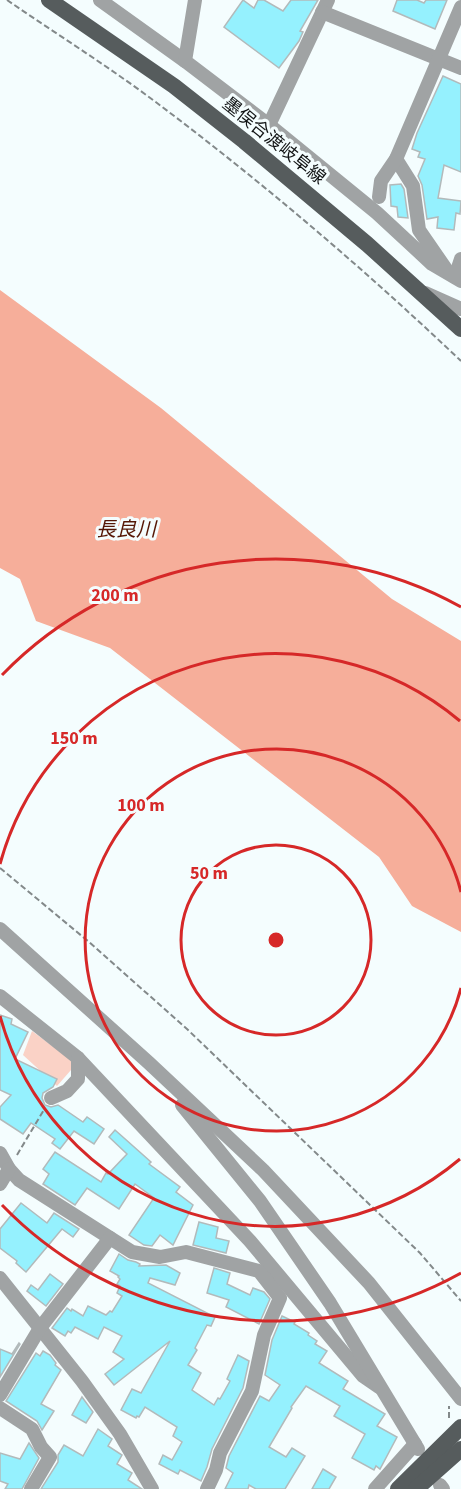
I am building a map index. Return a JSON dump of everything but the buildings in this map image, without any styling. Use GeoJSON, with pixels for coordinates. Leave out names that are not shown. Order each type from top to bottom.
{"type":"FeatureCollection","features":[{"type":"Feature","properties":{"kind":"main road","name":"墨俣合渡岐阜線"},"geometry":{"type":"LineString","coordinates":[[49,0],[174,86],[227,127],[367,244],[461,329]]}},
{"type":"Feature","properties":{"kind":"main road"},"geometry":{"type":"LineString","coordinates":[[416,1489],[454,1448],[454,1425]]}},
{"type":"Feature","properties":{"kind":"main road"},"geometry":{"type":"LineString","coordinates":[[398,1489],[454,1448]]}},
{"type":"Feature","properties":{"kind":"street"},"geometry":{"type":"LineString","coordinates":[[100,0],[269,125],[377,213],[432,264],[455,277]]}},
{"type":"Feature","properties":{"kind":"street"},"geometry":{"type":"LineString","coordinates":[[185,61],[195,0]]}},
{"type":"Feature","properties":{"kind":"street"},"geometry":{"type":"LineString","coordinates":[[269,125],[325,6],[461,68]]}},
{"type":"Feature","properties":{"kind":"street"},"geometry":{"type":"LineString","coordinates":[[379,197],[381,181],[396,159],[461,7]]}},
{"type":"Feature","properties":{"kind":"street"},"geometry":{"type":"LineString","coordinates":[[396,159],[412,186],[419,230],[455,277]]}},
{"type":"Feature","properties":{"kind":"street"},"geometry":{"type":"LineString","coordinates":[[455,277],[461,259]]}},
{"type":"Feature","properties":{"kind":"street"},"geometry":{"type":"LineString","coordinates":[[420,291],[461,309]]}},
{"type":"Feature","properties":{"kind":"street"},"geometry":{"type":"LineString","coordinates":[[0,929],[262,1170],[369,1283],[455,1399]]}},
{"type":"Feature","properties":{"kind":"street"},"geometry":{"type":"LineString","coordinates":[[2,1001],[78,1058],[250,1241],[363,1376],[379,1387]]}},
{"type":"Feature","properties":{"kind":"street"},"geometry":{"type":"LineString","coordinates":[[51,1098],[67,1091],[78,1079],[78,1058]]}},
{"type":"Feature","properties":{"kind":"street"},"geometry":{"type":"LineString","coordinates":[[149,1064],[260,1201],[330,1303],[417,1447],[375,1489]]}},
{"type":"Feature","properties":{"kind":"street"},"geometry":{"type":"LineString","coordinates":[[0,1153],[9,1169],[19,1180],[132,1252],[160,1257],[186,1252],[259,1271],[280,1298],[264,1335],[252,1391],[220,1453],[216,1470],[207,1489]]}},
{"type":"Feature","properties":{"kind":"street"},"geometry":{"type":"LineString","coordinates":[[0,1184],[9,1169]]}},
{"type":"Feature","properties":{"kind":"street"},"geometry":{"type":"LineString","coordinates":[[0,1395],[40,1328],[110,1238]]}},
{"type":"Feature","properties":{"kind":"street"},"geometry":{"type":"LineString","coordinates":[[0,1278],[120,1434],[152,1489]]}},
{"type":"Feature","properties":{"kind":"street"},"geometry":{"type":"LineString","coordinates":[[0,1408],[32,1429],[40,1448],[50,1457],[31,1489]]}},
{"type":"Feature","properties":{"kind":"path"},"geometry":{"type":"LineString","coordinates":[[7,0],[152,99],[252,177],[396,299],[461,361]]}},
{"type":"Feature","properties":{"kind":"path"},"geometry":{"type":"LineString","coordinates":[[0,868],[188,1029],[420,1253],[461,1301]]}},
{"type":"Feature","properties":{"kind":"path"},"geometry":{"type":"LineString","coordinates":[[9,1169],[51,1098]]}},
{"type":"Feature","properties":{"kind":"path"},"geometry":{"type":"LineString","coordinates":[[454,1425],[450,1413],[455,1399]]}},
{"type":"Feature","properties":{"kind":"shaded area"},"geometry":{"type":"Polygon","coordinates":[[[32,1031],[74,1062],[71,1070],[57,1086],[23,1055],[32,1031]]]}},
{"type":"Feature","properties":{"kind":"water","name":"長良川"},"geometry":{"type":"Polygon","coordinates":[[[0,290],[161,408],[392,599],[461,641],[461,932],[412,906],[379,857],[110,648],[36,621],[20,579],[0,568],[0,290]]]}}]}
